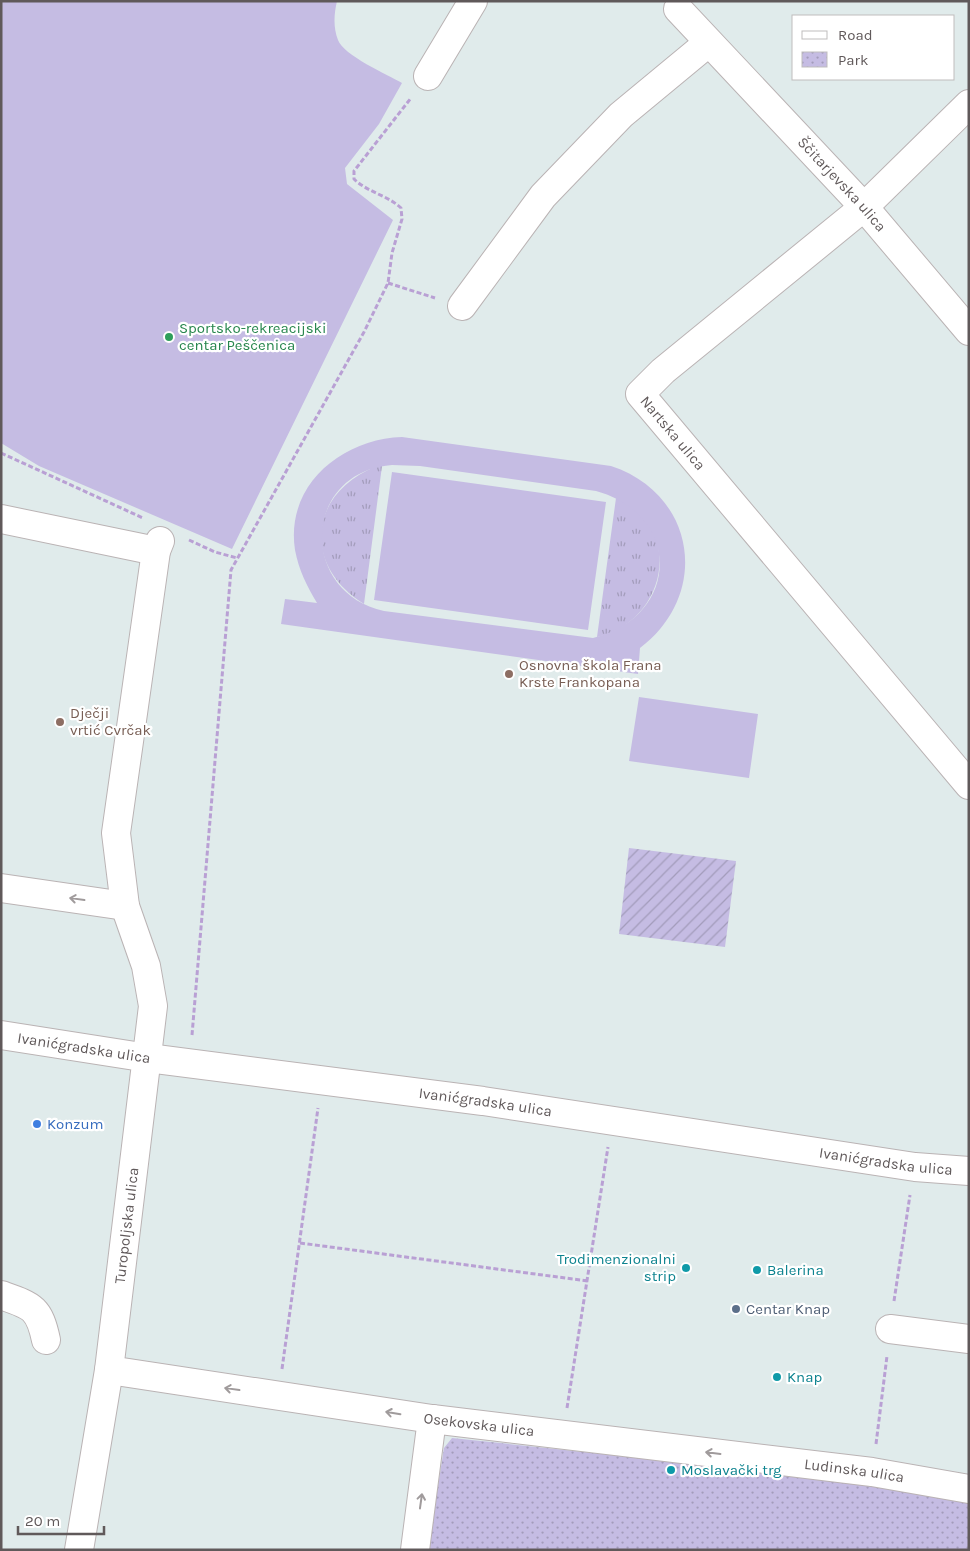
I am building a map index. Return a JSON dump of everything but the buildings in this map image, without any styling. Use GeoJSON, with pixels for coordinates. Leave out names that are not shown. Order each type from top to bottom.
{"type":"FeatureCollection","features":[{"type":"Feature","properties":{"kind":"street"},"geometry":{"type":"LineString","coordinates":[[428,76],[473,1]]}},
{"type":"Feature","properties":{"kind":"street","name":"Ščitarjevska ulica"},"geometry":{"type":"LineString","coordinates":[[678,9],[864,207],[969,331]]}},
{"type":"Feature","properties":{"kind":"street"},"geometry":{"type":"LineString","coordinates":[[462,306],[543,196],[621,115],[708,43]]}},
{"type":"Feature","properties":{"kind":"street","name":"Nartska ulica"},"geometry":{"type":"LineString","coordinates":[[969,104],[864,207],[663,370],[640,394],[969,785]]}},
{"type":"Feature","properties":{"kind":"street"},"geometry":{"type":"LineString","coordinates":[[1,519],[162,537]]}},
{"type":"Feature","properties":{"kind":"street","name":"Turopoljska ulica"},"geometry":{"type":"LineString","coordinates":[[79,1550],[109,1370],[153,1006],[146,966],[125,906],[116,833],[162,537]]}},
{"type":"Feature","properties":{"kind":"street"},"geometry":{"type":"LineString","coordinates":[[1,888],[125,906]]}},
{"type":"Feature","properties":{"kind":"street","name":"Ivanićgradska ulica"},"geometry":{"type":"LineString","coordinates":[[1,1035],[148,1058],[606,1119],[915,1167],[969,1172]]}},
{"type":"Feature","properties":{"kind":"street"},"geometry":{"type":"LineString","coordinates":[[1,1294],[28,1304],[41,1318],[46,1340]]}},
{"type":"Feature","properties":{"kind":"street"},"geometry":{"type":"LineString","coordinates":[[890,1329],[969,1339]]}},
{"type":"Feature","properties":{"kind":"street","name":"Osekovska ulica"},"geometry":{"type":"LineString","coordinates":[[109,1370],[432,1419],[562,1436]]}},
{"type":"Feature","properties":{"kind":"street"},"geometry":{"type":"LineString","coordinates":[[415,1550],[432,1419]]}},
{"type":"Feature","properties":{"kind":"street","name":"Ludinska ulica"},"geometry":{"type":"LineString","coordinates":[[562,1436],[872,1472],[969,1489]]}},
{"type":"Feature","properties":{"kind":"path"},"geometry":{"type":"LineString","coordinates":[[190,1063],[231,570],[364,332],[388,283],[392,253],[402,220],[401,208],[394,202],[360,185],[354,179],[354,171],[428,76]]}},
{"type":"Feature","properties":{"kind":"path"},"geometry":{"type":"LineString","coordinates":[[388,283],[462,306]]}},
{"type":"Feature","properties":{"kind":"path"},"geometry":{"type":"LineString","coordinates":[[1,453],[162,537],[237,558]]}},
{"type":"Feature","properties":{"kind":"path"},"geometry":{"type":"LineString","coordinates":[[278,1396],[322,1080]]}},
{"type":"Feature","properties":{"kind":"path"},"geometry":{"type":"LineString","coordinates":[[562,1436],[608,1151]]}},
{"type":"Feature","properties":{"kind":"path"},"geometry":{"type":"LineString","coordinates":[[300,1243],[588,1281]]}},
{"type":"Feature","properties":{"kind":"green space","name":"Sportsko-rekreacijski centar Peščenica"},"geometry":{"type":"Polygon","coordinates":[[[1,1],[337,1],[335,16],[336,35],[342,46],[357,58],[402,83],[379,124],[345,168],[347,184],[393,220],[232,549],[39,466],[1,443],[1,1]]]}},
{"type":"Feature","properties":{"kind":"green space"},"geometry":{"type":"Polygon","coordinates":[[[402,437],[611,466],[640,480],[661,499],[676,522],[684,547],[684,574],[677,601],[663,626],[640,648],[638,674],[281,624],[285,599],[317,603],[304,578],[295,550],[294,527],[299,505],[309,486],[322,470],[339,456],[359,446],[380,440],[402,437]],[[392,465],[362,473],[341,488],[327,509],[322,534],[325,558],[336,581],[356,600],[384,611],[593,638],[622,627],[642,610],[655,589],[660,566],[656,543],[644,521],[624,503],[596,491],[420,466],[392,465]]]}},
{"type":"Feature","properties":{"kind":"green space"},"geometry":{"type":"Polygon","coordinates":[[[377,466],[382,466],[364,604],[344,588],[330,570],[323,551],[321,531],[326,512],[337,494],[354,478],[377,466]]]}},
{"type":"Feature","properties":{"kind":"green space"},"geometry":{"type":"Polygon","coordinates":[[[392,472],[606,502],[588,630],[374,600],[392,472]]]}},
{"type":"Feature","properties":{"kind":"green space"},"geometry":{"type":"Polygon","coordinates":[[[616,498],[638,512],[652,530],[659,551],[659,573],[652,594],[639,613],[620,628],[597,637],[616,498]]]}},
{"type":"Feature","properties":{"kind":"green space"},"geometry":{"type":"Polygon","coordinates":[[[639,697],[758,714],[749,778],[629,761],[639,697]]]}},
{"type":"Feature","properties":{"kind":"green space"},"geometry":{"type":"Polygon","coordinates":[[[629,848],[736,861],[725,947],[619,934],[629,848]]]}},
{"type":"Feature","properties":{"kind":"green space","name":"Moslavački trg"},"geometry":{"type":"Polygon","coordinates":[[[452,1438],[954,1491],[960,1501],[969,1503],[969,1550],[430,1550],[429,1543],[444,1448],[452,1438]]]}},
{"type":"Feature","properties":{"kind":"place","name":"Sportsko-rekreacijski centar Peščenica"},"geometry":{"type":"Point","coordinates":[169,337]}},
{"type":"Feature","properties":{"kind":"place","name":"Osnovna škola Frana Krste Frankopana"},"geometry":{"type":"Point","coordinates":[509,674]}},
{"type":"Feature","properties":{"kind":"place","name":"Dječji vrtić Cvrčak"},"geometry":{"type":"Point","coordinates":[60,722]}},
{"type":"Feature","properties":{"kind":"place","name":"Konzum"},"geometry":{"type":"Point","coordinates":[37,1124]}},
{"type":"Feature","properties":{"kind":"place","name":"Trodimenzionalni strip"},"geometry":{"type":"Point","coordinates":[686,1268]}},
{"type":"Feature","properties":{"kind":"place","name":"Balerina"},"geometry":{"type":"Point","coordinates":[757,1270]}},
{"type":"Feature","properties":{"kind":"place","name":"Centar Knap"},"geometry":{"type":"Point","coordinates":[736,1309]}},
{"type":"Feature","properties":{"kind":"place","name":"Knap"},"geometry":{"type":"Point","coordinates":[777,1377]}},
{"type":"Feature","properties":{"kind":"place","name":"Moslavački trg"},"geometry":{"type":"Point","coordinates":[671,1470]}}]}
